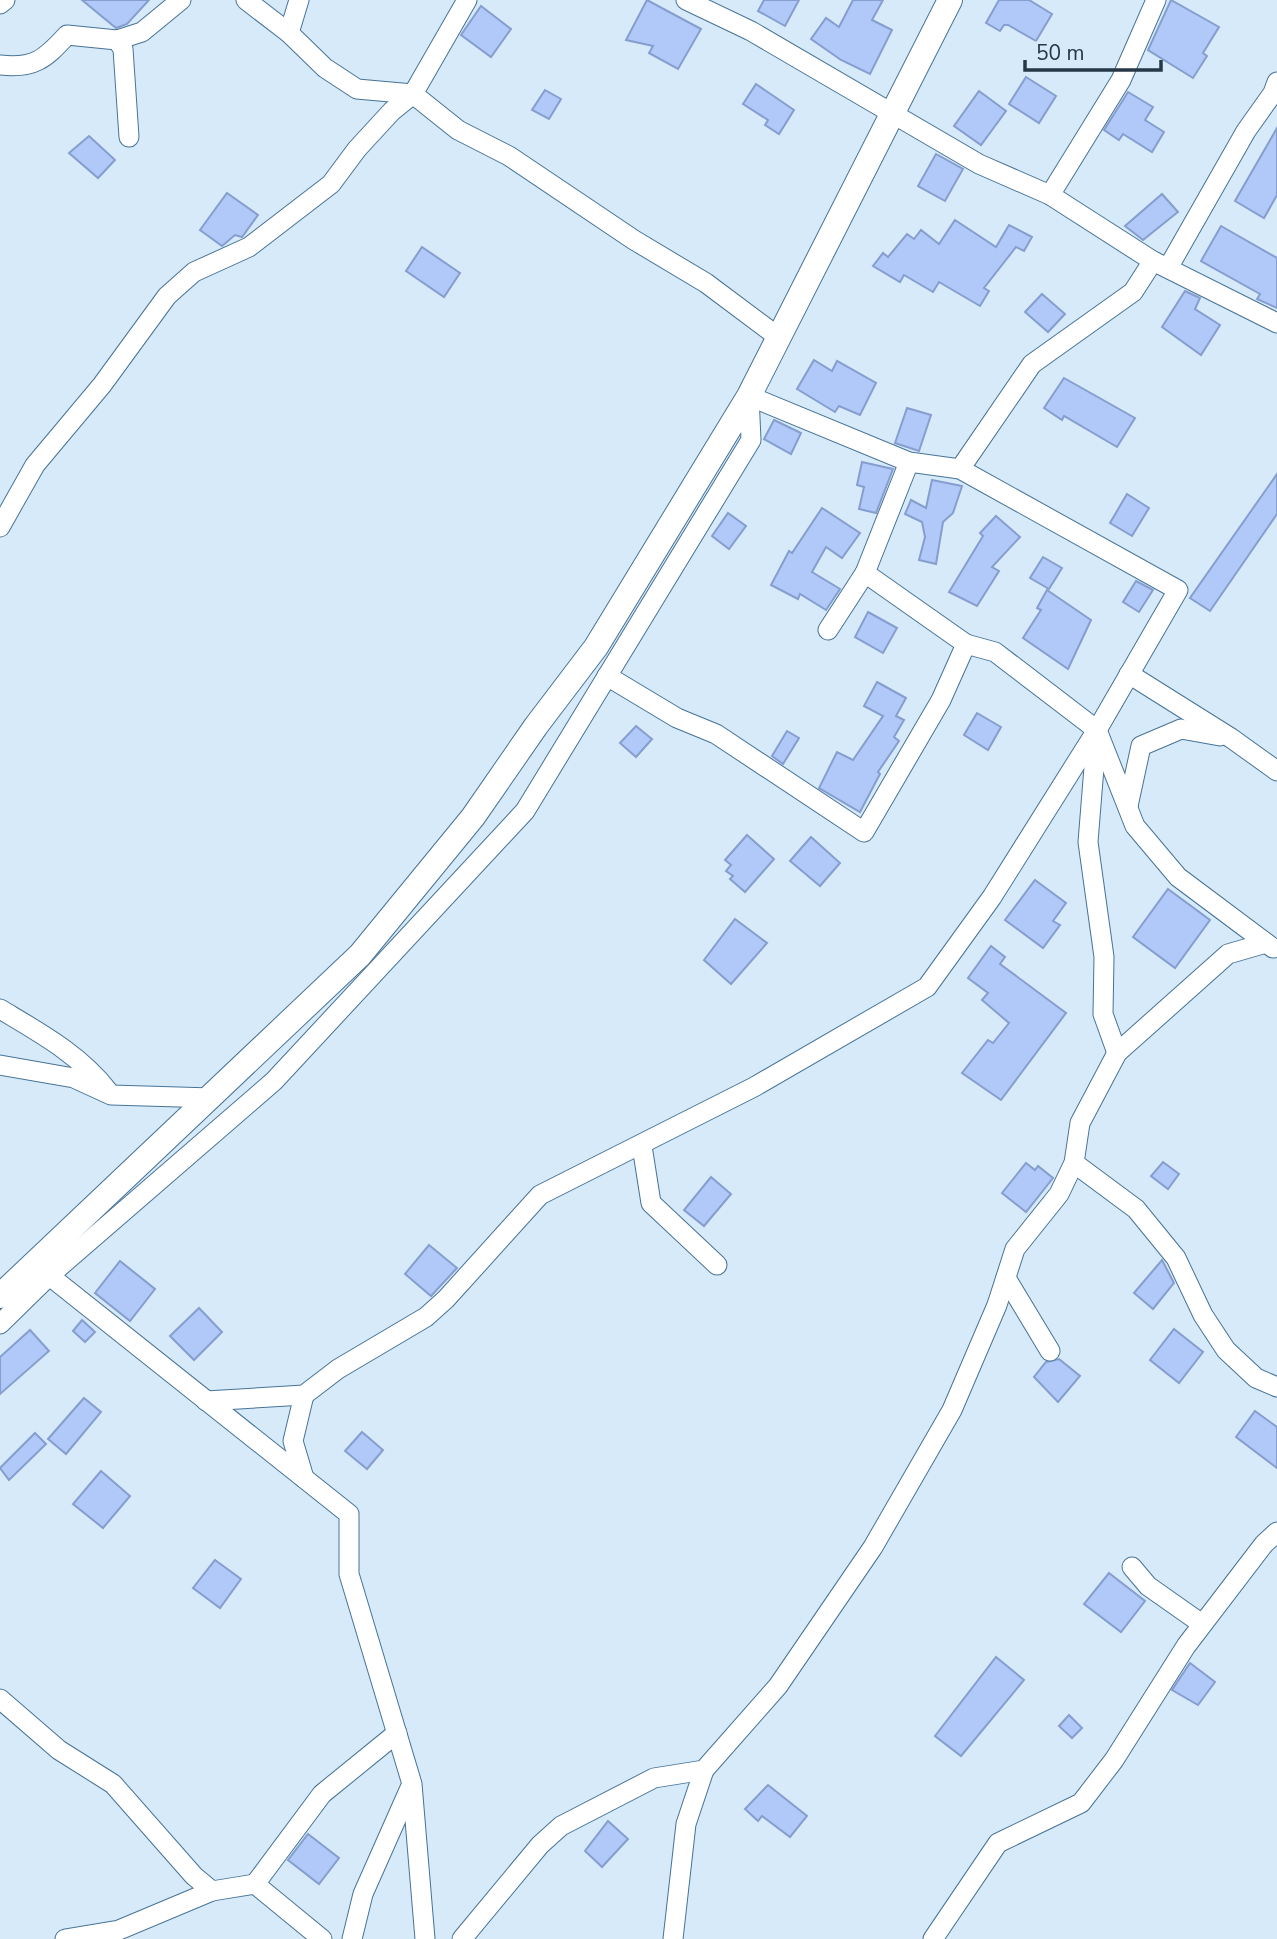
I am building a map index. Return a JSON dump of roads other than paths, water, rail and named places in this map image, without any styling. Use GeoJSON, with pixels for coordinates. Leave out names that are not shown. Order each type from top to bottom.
{"type":"FeatureCollection","features":[{"type":"Feature","properties":{"kind":"main road"},"geometry":{"type":"LineString","coordinates":[[0,1296],[42,1270],[99,1200],[212,1098],[360,955],[473,817],[536,726],[596,647],[749,396],[891,111],[950,0]]}},
{"type":"Feature","properties":{"kind":"street"},"geometry":{"type":"LineString","coordinates":[[0,4],[5,0]]}},
{"type":"Feature","properties":{"kind":"street"},"geometry":{"type":"LineString","coordinates":[[0,65],[20,67],[46,59],[67,35],[117,40],[142,32],[181,0]]}},
{"type":"Feature","properties":{"kind":"street"},"geometry":{"type":"LineString","coordinates":[[247,0],[289,33],[325,68],[357,89],[413,94],[458,130],[509,156],[634,240],[706,283],[777,336]]}},
{"type":"Feature","properties":{"kind":"street"},"geometry":{"type":"LineString","coordinates":[[289,33],[299,0]]}},
{"type":"Feature","properties":{"kind":"street"},"geometry":{"type":"LineString","coordinates":[[0,527],[35,465],[102,385],[167,296],[194,272],[249,247],[331,184],[357,149],[392,111],[413,94],[467,0]]}},
{"type":"Feature","properties":{"kind":"street"},"geometry":{"type":"LineString","coordinates":[[686,0],[751,31],[979,164],[1050,195],[1161,264],[1277,323]]}},
{"type":"Feature","properties":{"kind":"street"},"geometry":{"type":"LineString","coordinates":[[1050,195],[1121,80],[1156,0]]}},
{"type":"Feature","properties":{"kind":"street"},"geometry":{"type":"LineString","coordinates":[[117,40],[123,49],[129,136]]}},
{"type":"Feature","properties":{"kind":"street"},"geometry":{"type":"LineString","coordinates":[[960,469],[1032,364],[1133,292],[1161,264],[1245,131],[1273,93],[1277,82]]}},
{"type":"Feature","properties":{"kind":"street"},"geometry":{"type":"LineString","coordinates":[[0,1324],[42,1270],[274,1081],[525,811],[751,440],[749,396],[909,462],[960,469],[1178,590],[1097,730],[992,897],[927,987],[754,1087],[642,1146],[540,1195],[426,1317],[338,1369],[304,1395],[206,1401]]}},
{"type":"Feature","properties":{"kind":"street"},"geometry":{"type":"LineString","coordinates":[[828,631],[865,573],[909,462]]}},
{"type":"Feature","properties":{"kind":"street"},"geometry":{"type":"LineString","coordinates":[[865,573],[966,644],[995,652],[1097,730],[1135,826],[1178,877],[1272,947]]}},
{"type":"Feature","properties":{"kind":"street"},"geometry":{"type":"LineString","coordinates":[[607,676],[677,718],[716,734],[864,832],[875,818],[941,700],[966,644]]}},
{"type":"Feature","properties":{"kind":"street"},"geometry":{"type":"LineString","coordinates":[[1129,674],[1231,738],[1277,771]]}},
{"type":"Feature","properties":{"kind":"street"},"geometry":{"type":"LineString","coordinates":[[1128,806],[1141,746],[1181,729],[1231,738]]}},
{"type":"Feature","properties":{"kind":"street"},"geometry":{"type":"LineString","coordinates":[[1097,730],[1088,842],[1104,957],[1102,1014],[1116,1053]]}},
{"type":"Feature","properties":{"kind":"street"},"geometry":{"type":"LineString","coordinates":[[1228,954],[1231,917]]}},
{"type":"Feature","properties":{"kind":"street"},"geometry":{"type":"LineString","coordinates":[[673,1939],[686,1824],[704,1770],[778,1686],[878,1539],[952,1410],[1015,1250],[1059,1194],[1074,1163],[1080,1122],[1116,1053],[1228,954],[1272,947]]}},
{"type":"Feature","properties":{"kind":"street"},"geometry":{"type":"LineString","coordinates":[[0,1009],[61,1046],[94,1073],[111,1095]]}},
{"type":"Feature","properties":{"kind":"street"},"geometry":{"type":"LineString","coordinates":[[0,1065],[74,1078],[111,1095],[212,1098]]}},
{"type":"Feature","properties":{"kind":"street"},"geometry":{"type":"LineString","coordinates":[[642,1146],[651,1203],[717,1265]]}},
{"type":"Feature","properties":{"kind":"street"},"geometry":{"type":"LineString","coordinates":[[1074,1163],[1136,1209],[1176,1258],[1203,1315],[1226,1350],[1256,1378],[1277,1387]]}},
{"type":"Feature","properties":{"kind":"street"},"geometry":{"type":"LineString","coordinates":[[42,1270],[349,1514],[349,1574],[412,1784],[425,1939]]}},
{"type":"Feature","properties":{"kind":"street"},"geometry":{"type":"LineString","coordinates":[[1006,1278],[1050,1351]]}},
{"type":"Feature","properties":{"kind":"street"},"geometry":{"type":"LineString","coordinates":[[304,1395],[293,1441],[304,1478]]}},
{"type":"Feature","properties":{"kind":"street"},"geometry":{"type":"LineString","coordinates":[[933,1939],[998,1843],[1082,1803],[1114,1760],[1202,1624],[1264,1544],[1277,1532]]}},
{"type":"Feature","properties":{"kind":"street"},"geometry":{"type":"LineString","coordinates":[[1132,1567],[1148,1586],[1202,1624]]}},
{"type":"Feature","properties":{"kind":"street"},"geometry":{"type":"LineString","coordinates":[[0,1699],[60,1750],[113,1784],[194,1876],[212,1891]]}},
{"type":"Feature","properties":{"kind":"street"},"geometry":{"type":"LineString","coordinates":[[65,1939],[119,1930],[212,1891],[255,1884],[322,1794],[397,1733]]}},
{"type":"Feature","properties":{"kind":"street"},"geometry":{"type":"LineString","coordinates":[[462,1939],[540,1845],[561,1826],[654,1778],[704,1770]]}},
{"type":"Feature","properties":{"kind":"street"},"geometry":{"type":"LineString","coordinates":[[352,1939],[363,1894],[412,1784]]}},
{"type":"Feature","properties":{"kind":"street"},"geometry":{"type":"LineString","coordinates":[[255,1884],[321,1939]]}}]}
